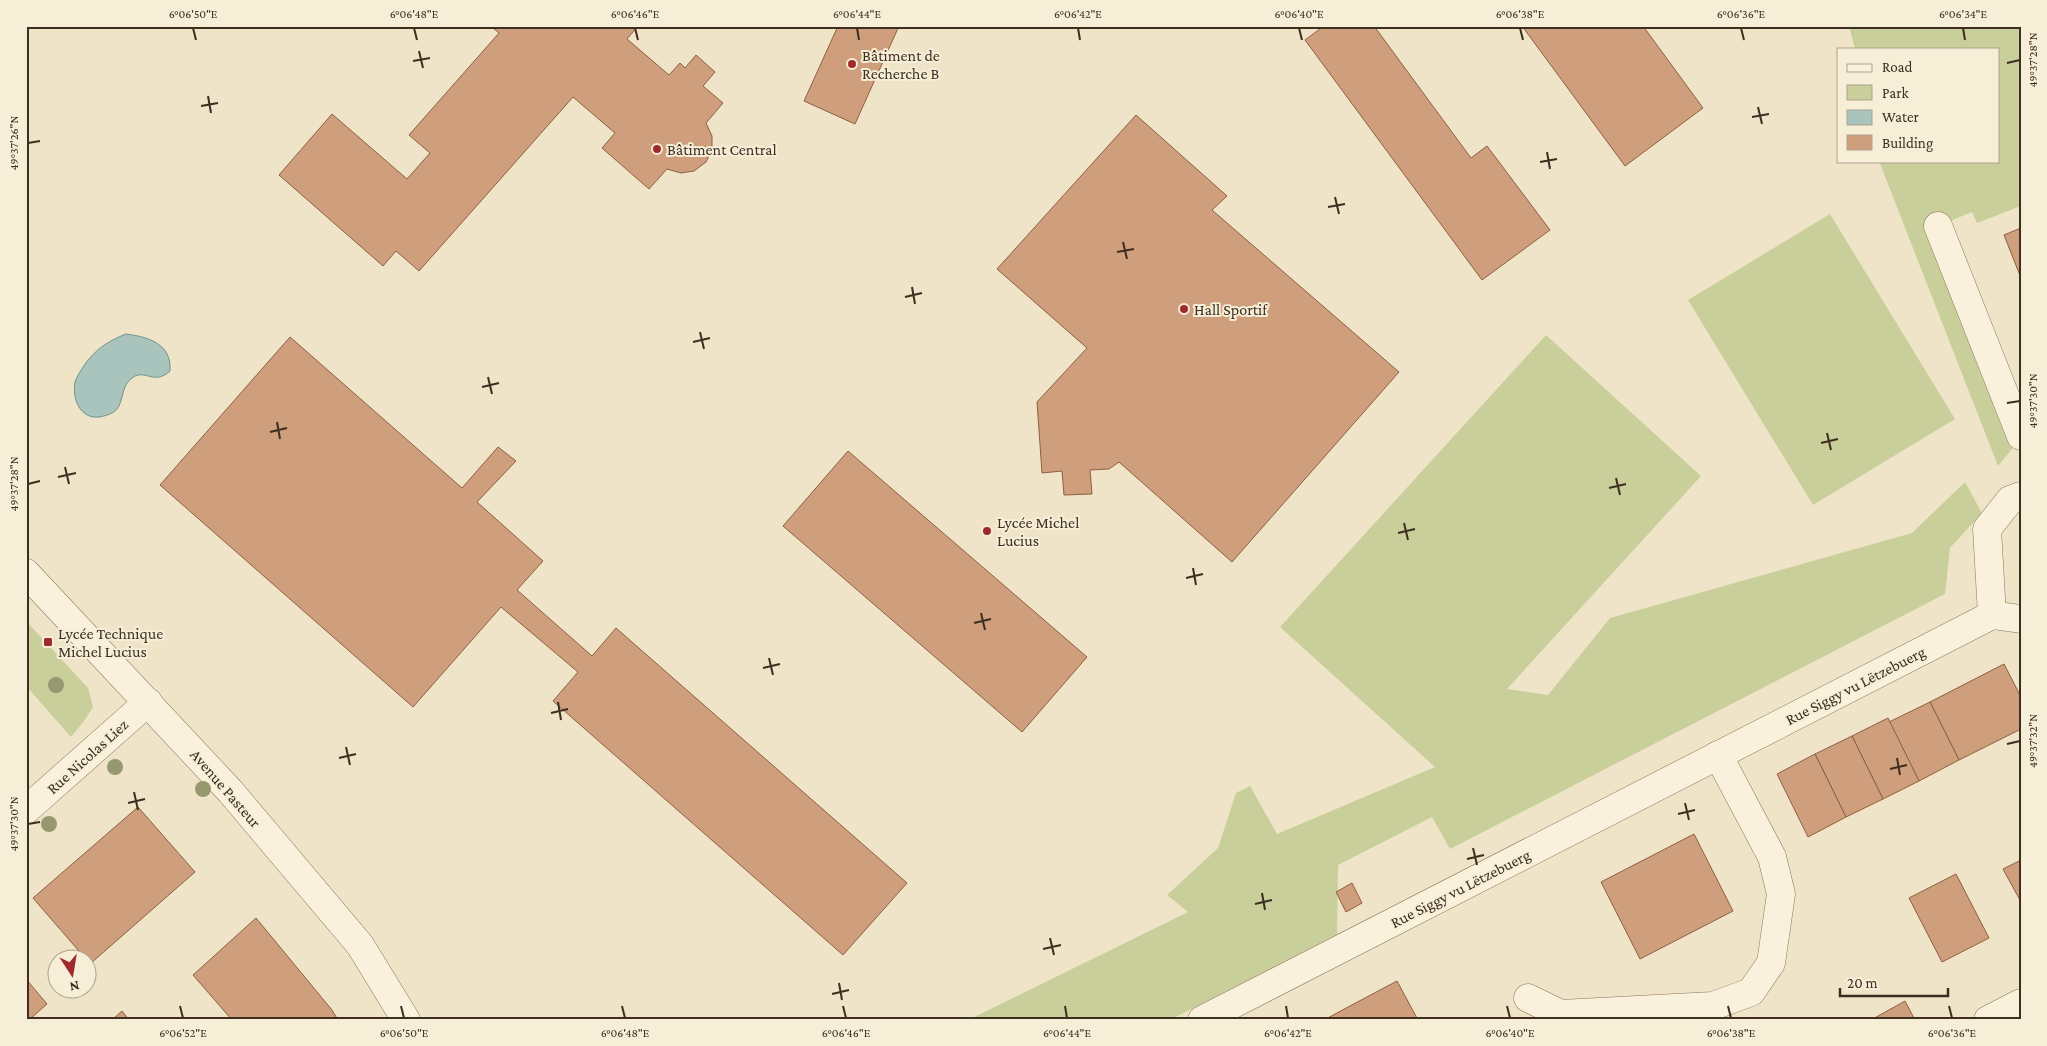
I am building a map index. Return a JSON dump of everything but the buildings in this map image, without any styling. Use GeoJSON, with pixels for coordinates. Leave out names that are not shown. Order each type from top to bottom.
{"type":"FeatureCollection","features":[{"type":"Feature","properties":{"kind":"street"},"geometry":{"type":"LineString","coordinates":[[1938,226],[2021,436]]}},
{"type":"Feature","properties":{"kind":"street"},"geometry":{"type":"LineString","coordinates":[[2021,496],[2010,500],[1987,529],[1992,615],[2021,619]]}},
{"type":"Feature","properties":{"kind":"street","name":"Avenue Pasteur"},"geometry":{"type":"LineString","coordinates":[[26,573],[230,791],[360,945],[406,1020]]}},
{"type":"Feature","properties":{"kind":"street","name":"Rue Siggy vu Lëtzebuerg"},"geometry":{"type":"LineString","coordinates":[[1202,1020],[1992,615]]}},
{"type":"Feature","properties":{"kind":"street","name":"Rue Nicolas Liez"},"geometry":{"type":"LineString","coordinates":[[26,810],[148,702]]}},
{"type":"Feature","properties":{"kind":"street"},"geometry":{"type":"LineString","coordinates":[[1528,998],[1561,1014],[1713,1006],[1751,992],[1771,963],[1781,894],[1772,857],[1718,755]]}},
{"type":"Feature","properties":{"kind":"street"},"geometry":{"type":"LineString","coordinates":[[1988,1020],[2021,1003]]}},
{"type":"Feature","properties":{"kind":"green space"},"geometry":{"type":"Polygon","coordinates":[[[1849,26],[2021,26],[2021,206],[1977,223],[1972,212],[1938,226],[2021,438],[1998,466],[1879,162],[2000,162],[2000,48],[1855,48],[1849,26]]]}},
{"type":"Feature","properties":{"kind":"green space"},"geometry":{"type":"Polygon","coordinates":[[[1830,214],[1955,419],[1813,505],[1688,300],[1830,214]]]}},
{"type":"Feature","properties":{"kind":"green space"},"geometry":{"type":"Polygon","coordinates":[[[1546,335],[1701,476],[1507,689],[1548,695],[1610,618],[1912,533],[1965,482],[1982,513],[1950,548],[1945,594],[1450,849],[1432,817],[1338,865],[1337,934],[1170,1020],[968,1020],[1188,912],[1167,895],[1218,848],[1236,793],[1250,786],[1277,834],[1435,767],[1280,627],[1546,335]]]}},
{"type":"Feature","properties":{"kind":"green space"},"geometry":{"type":"Polygon","coordinates":[[[26,621],[88,688],[93,707],[71,737],[26,686],[26,621]]]}},
{"type":"Feature","properties":{"kind":"water"},"geometry":{"type":"Polygon","coordinates":[[[126,334],[151,340],[163,348],[170,362],[170,371],[159,377],[137,375],[128,381],[115,411],[99,417],[87,415],[76,401],[74,388],[77,377],[97,350],[126,334]]]}},
{"type":"Feature","properties":{"kind":"place","name":"Bâtiment de Recherche B"},"geometry":{"type":"Point","coordinates":[852,64]}},
{"type":"Feature","properties":{"kind":"place","name":"Bâtiment Central"},"geometry":{"type":"Point","coordinates":[657,149]}},
{"type":"Feature","properties":{"kind":"place","name":"Hall Sportif"},"geometry":{"type":"Point","coordinates":[1184,309]}},
{"type":"Feature","properties":{"kind":"place","name":"Lycée Michel Lucius"},"geometry":{"type":"Point","coordinates":[987,531]}},
{"type":"Feature","properties":{"kind":"place","name":"Lycée Technique Michel Lucius"},"geometry":{"type":"Point","coordinates":[48,642]}}]}
